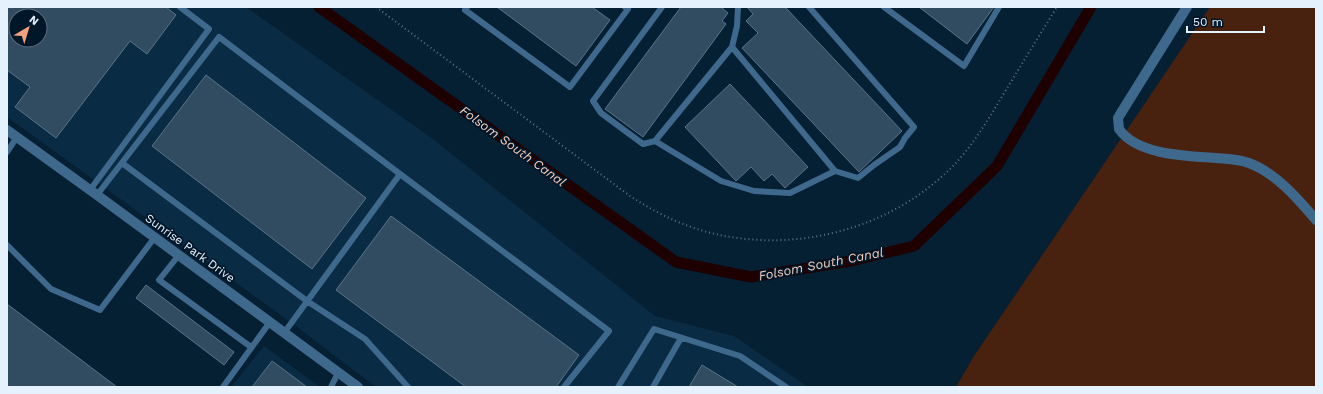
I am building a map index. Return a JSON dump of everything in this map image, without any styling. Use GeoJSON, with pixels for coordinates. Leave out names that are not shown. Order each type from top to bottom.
{"type":"FeatureCollection","features":[{"type":"Feature","properties":{"kind":"street"},"geometry":{"type":"LineString","coordinates":[[1186,7],[1121,112],[1118,118],[1118,129],[1130,140],[1141,146],[1160,152],[1233,160],[1253,165],[1276,180],[1316,220]]}},
{"type":"Feature","properties":{"kind":"street","name":"Sunrise Park Drive"},"geometry":{"type":"LineString","coordinates":[[7,130],[94,192],[358,387]]}},
{"type":"Feature","properties":{"kind":"lane"},"geometry":{"type":"LineString","coordinates":[[94,192],[208,29],[180,7]]}},
{"type":"Feature","properties":{"kind":"lane"},"geometry":{"type":"LineString","coordinates":[[662,7],[594,101],[601,113],[643,144],[655,141],[732,47],[737,26],[738,7]]}},
{"type":"Feature","properties":{"kind":"lane"},"geometry":{"type":"LineString","coordinates":[[732,47],[835,171],[858,178],[900,147],[914,127],[809,7]]}},
{"type":"Feature","properties":{"kind":"lane"},"geometry":{"type":"LineString","coordinates":[[884,7],[964,66],[999,7]]}},
{"type":"Feature","properties":{"kind":"lane"},"geometry":{"type":"LineString","coordinates":[[465,8],[570,87],[628,8]]}},
{"type":"Feature","properties":{"kind":"lane"},"geometry":{"type":"LineString","coordinates":[[94,192],[122,163],[219,37],[609,331],[564,387]]}},
{"type":"Feature","properties":{"kind":"lane"},"geometry":{"type":"LineString","coordinates":[[7,152],[17,137]]}},
{"type":"Feature","properties":{"kind":"lane"},"geometry":{"type":"LineString","coordinates":[[655,141],[721,180],[754,191],[790,193],[835,171]]}},
{"type":"Feature","properties":{"kind":"lane"},"geometry":{"type":"LineString","coordinates":[[122,163],[307,301],[365,339],[408,387]]}},
{"type":"Feature","properties":{"kind":"lane"},"geometry":{"type":"LineString","coordinates":[[284,333],[400,174]]}},
{"type":"Feature","properties":{"kind":"lane"},"geometry":{"type":"LineString","coordinates":[[7,245],[50,289],[100,310],[155,238]]}},
{"type":"Feature","properties":{"kind":"lane"},"geometry":{"type":"LineString","coordinates":[[179,255],[159,280],[251,347]]}},
{"type":"Feature","properties":{"kind":"lane"},"geometry":{"type":"LineString","coordinates":[[223,387],[270,322]]}},
{"type":"Feature","properties":{"kind":"lane"},"geometry":{"type":"LineString","coordinates":[[618,387],[654,330],[740,356],[786,387]]}},
{"type":"Feature","properties":{"kind":"lane"},"geometry":{"type":"LineString","coordinates":[[653,387],[681,338]]}},
{"type":"Feature","properties":{"kind":"lane"},"geometry":{"type":"LineString","coordinates":[[331,387],[338,373]]}},
{"type":"Feature","properties":{"kind":"path"},"geometry":{"type":"LineString","coordinates":[[376,7],[624,191],[648,207],[666,217],[692,228],[724,236],[777,241],[806,238],[850,229],[881,217],[915,197],[934,183],[953,166],[978,136],[1057,7]]}},
{"type":"Feature","properties":{"kind":"shaded area"},"geometry":{"type":"Polygon","coordinates":[[[7,7],[246,7],[433,139],[655,316],[734,336],[808,387],[376,387],[297,327],[7,117],[7,7]]]}},
{"type":"Feature","properties":{"kind":"shaded area"},"geometry":{"type":"Polygon","coordinates":[[[1210,7],[1316,7],[1316,387],[956,387],[974,356],[1210,7]]]}},
{"type":"Feature","properties":{"kind":"shaded area"},"geometry":{"type":"Polygon","coordinates":[[[264,346],[320,387],[231,387],[264,346]]]}},
{"type":"Feature","properties":{"kind":"building"},"geometry":{"type":"Polygon","coordinates":[[[7,7],[166,7],[176,15],[147,54],[130,41],[56,138],[15,107],[30,87],[7,70],[7,7]]]}},
{"type":"Feature","properties":{"kind":"building"},"geometry":{"type":"Polygon","coordinates":[[[497,7],[592,7],[610,20],[576,66],[497,7]]]}},
{"type":"Feature","properties":{"kind":"building"},"geometry":{"type":"Polygon","coordinates":[[[681,7],[721,7],[728,13],[722,21],[726,24],[643,137],[605,109],[681,7]]]}},
{"type":"Feature","properties":{"kind":"building"},"geometry":{"type":"Polygon","coordinates":[[[747,7],[785,7],[902,131],[859,172],[742,48],[758,33],[746,21],[753,14],[747,7]]]}},
{"type":"Feature","properties":{"kind":"building"},"geometry":{"type":"Polygon","coordinates":[[[919,7],[994,7],[967,44],[919,7]]]}},
{"type":"Feature","properties":{"kind":"building"},"geometry":{"type":"Polygon","coordinates":[[[206,75],[366,198],[312,269],[152,146],[206,75]]]}},
{"type":"Feature","properties":{"kind":"building"},"geometry":{"type":"Polygon","coordinates":[[[730,84],[808,167],[785,188],[772,174],[764,181],[751,167],[736,181],[685,127],[730,84]]]}},
{"type":"Feature","properties":{"kind":"building"},"geometry":{"type":"Polygon","coordinates":[[[391,216],[579,355],[556,387],[466,387],[336,290],[391,216]]]}},
{"type":"Feature","properties":{"kind":"building"},"geometry":{"type":"Polygon","coordinates":[[[146,285],[234,352],[224,365],[136,298],[146,285]]]}},
{"type":"Feature","properties":{"kind":"building"},"geometry":{"type":"Polygon","coordinates":[[[7,304],[117,387],[7,387],[7,304]]]}},
{"type":"Feature","properties":{"kind":"building"},"geometry":{"type":"Polygon","coordinates":[[[272,361],[307,387],[252,387],[272,361]]]}},
{"type":"Feature","properties":{"kind":"building"},"geometry":{"type":"Polygon","coordinates":[[[702,365],[738,387],[689,387],[702,365]]]}},
{"type":"Feature","properties":{"kind":"waterway","name":"Folsom South Canal"},"geometry":{"type":"LineString","coordinates":[[319,7],[676,262],[751,277],[851,261],[914,246],[997,166],[1091,7]]}}]}
